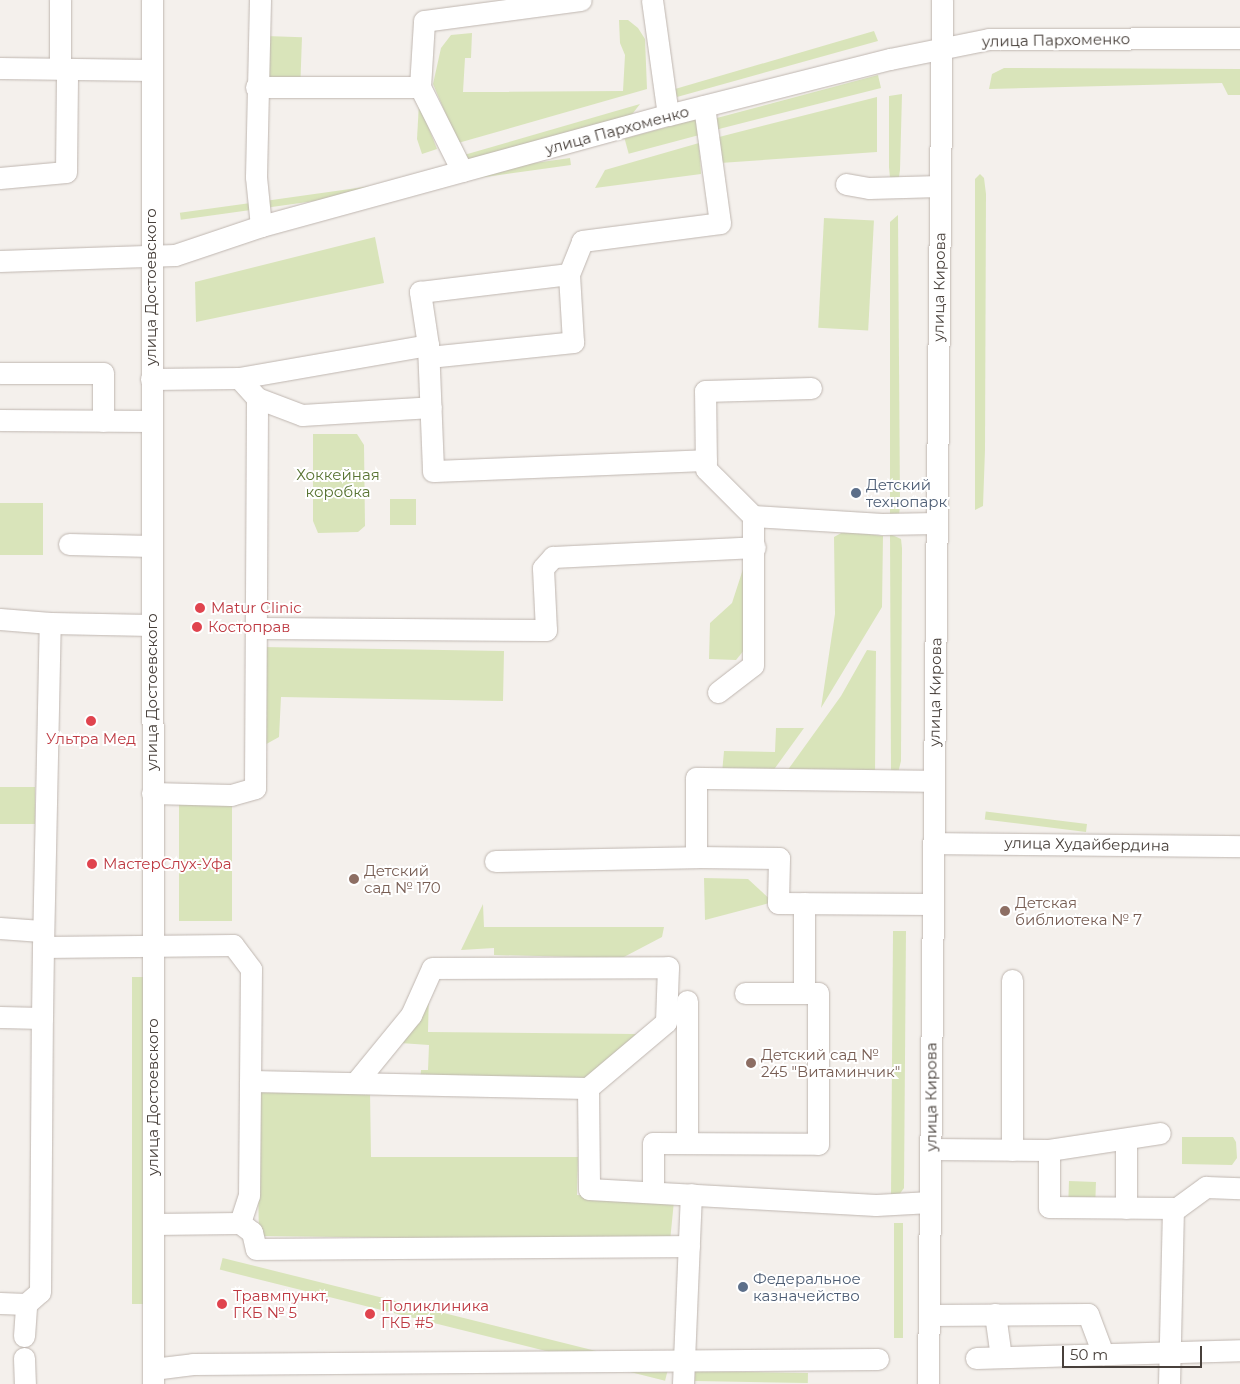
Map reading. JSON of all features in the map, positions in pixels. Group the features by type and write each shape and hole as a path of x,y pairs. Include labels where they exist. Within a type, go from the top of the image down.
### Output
{"street":[{"path":"0,178 66,172 64,69 60,0"},
{"name":"улица Достоевского","path":"152,0 150,256 153,1376"},
{"path":"260,0 256,87 256,177 261,226"},
{"path":"462,171 420,87 424,21 581,0"},
{"path":"652,0 668,115"},
{"name":"улица Кирова","path":"928,1384 942,0"},
{"name":"улица Пархоменко","path":"0,261 175,255 261,226 668,115 942,48 989,39 1240,38"},
{"path":"0,68 152,70"},
{"path":"256,87 420,87"},
{"path":"151,379 239,378 428,351 573,342 569,274 582,241 720,224 704,106"},
{"path":"846,184 869,188 940,186"},
{"path":"569,274 420,292 428,351 433,471 706,460"},
{"path":"0,373 104,373 103,421"},
{"path":"239,378 257,398 302,415 431,407"},
{"path":"718,692 754,665 755,547 753,516 706,469 706,391 811,388"},
{"path":"152,793 231,795 255,788 258,628 257,398"},
{"path":"0,420 151,421"},
{"path":"753,516 882,524 937,523"},
{"path":"69,544 152,546"},
{"path":"258,628 546,630 543,568 553,557 755,547"},
{"path":"0,619 50,623 152,626"},
{"path":"0,1303 26,1304 40,1292 42,939 50,623"},
{"path":"696,857 696,778 934,781"},
{"name":"улица Худайбердина","path":"933,843 1240,846"},
{"path":"495,861 696,857 778,858 778,903 932,904"},
{"path":"804,903 804,993"},
{"path":"0,928 42,939 152,948 233,945 251,969 249,1195 240,1223"},
{"path":"250,1081 357,1081 588,1088 666,1022 668,967 432,968 411,1015 357,1081"},
{"path":"1012,980 1012,1150"},
{"path":"653,1192 653,1143 818,1144 818,993 745,993"},
{"path":"687,1001 687,1143"},
{"path":"0,1017 42,1018"},
{"path":"588,1088 588,1189 876,1205 930,1202"},
{"path":"931,1149 1049,1150 1160,1134"},
{"path":"1126,1139 1126,1208"},
{"path":"1049,1150 1049,1206 1173,1208 1206,1187 1240,1188"},
{"path":"683,1384 691,1194"},
{"path":"1169,1384 1173,1208"},
{"path":"153,1224 240,1223 252,1232 256,1249 689,1246"},
{"path":"24,1336 26,1304"},
{"path":"995,1314 1001,1357"},
{"path":"929,1315 1088,1314 1103,1354"},
{"path":"976,1358 1170,1350 1240,1350"},
{"path":"24,1358 25,1384"},
{"path":"153,1376 193,1364 684,1358 878,1359"}],"green space":[{"path":"619,20 628,20 638,28 645,39 647,89 458,143 433,84 441,48 451,35 472,33 471,58 465,58 463,92 623,91 625,55 620,43"},
{"path":"874,31 878,41 677,97 675,89"},
{"path":"266,36 302,37 301,78 265,77"},
{"path":"1004,68 1240,69 1240,95 1228,95 1222,83 989,89 992,74"},
{"path":"878,75 881,88 715,130 713,119"},
{"path":"902,94 898,184 890,178 889,96"},
{"path":"877,97 877,152 720,163 719,137"},
{"path":"419,103 437,149 422,154 417,139"},
{"path":"640,104 630,117 464,163 457,157"},
{"path":"697,119 701,134 629,154 625,138"},
{"path":"699,143 701,174 595,188 605,170"},
{"path":"570,158 571,165 181,220 180,213"},
{"path":"980,174 984,178 986,194 985,450 983,506 975,510 975,179"},
{"path":"898,215 900,506 899,515 890,518 890,222"},
{"path":"824,218 874,221 868,330 818,328"},
{"path":"375,237 384,283 196,322 195,282"},
{"name":"Хоккейная коробка","path":"313,434 357,434 364,445 365,526 358,532 318,533 313,521"},
{"path":"390,499 416,499 416,525 390,525"},
{"path":"0,503 43,503 43,555 0,555"},
{"path":"845,531 883,536 882,607 821,708 835,614 834,537"},
{"path":"890,534 901,539 902,548 901,761 898,773 891,774"},
{"path":"744,566 745,649 736,660 709,659 710,623 732,603"},
{"path":"262,647 504,651 503,701 281,697 279,737 261,747"},
{"path":"867,650 876,651 875,774 782,778 841,696"},
{"path":"776,728 804,728 770,775 722,773 724,751 775,752"},
{"path":"0,787 35,787 35,824 0,824"},
{"path":"179,804 232,804 232,921 179,921"},
{"path":"986,812 1087,824 1086,832 985,820"},
{"path":"704,878 748,879 773,902 705,920"},
{"path":"483,904 484,927 664,927 662,937 622,958 494,955 494,948 461,950"},
{"path":"893,931 906,931 904,1188 899,1195 891,1195"},
{"path":"132,977 143,977 143,1304 132,1304"},
{"path":"429,992 428,1032 636,1034 587,1082 420,1083 421,1070 428,1070 429,1045 400,1043"},
{"path":"256,1089 370,1091 371,1157 578,1157 577,1195 674,1201 670,1241 259,1236"},
{"path":"1182,1137 1233,1137 1236,1142 1237,1158 1232,1165 1182,1164"},
{"path":"1069,1181 1096,1182 1095,1202 1068,1201"},
{"path":"894,1223 903,1223 903,1338 894,1338"},
{"path":"223,1258 668,1369 665,1381 220,1270"},
{"path":"695,1371 808,1373 808,1383 695,1381"}],"place":[{"name":"Детский технопарк","path":"856,493"},
{"name":"Matur Clinic","path":"200,608"},
{"name":"Костоправ","path":"197,627"},
{"name":"Ультра Мед","path":"91,721"},
{"name":"МастерСлух-Уфа","path":"92,864"},
{"name":"Детский сад № 170","path":"354,879"},
{"name":"Детская библиотека № 7","path":"1005,911"},
{"name":"Детский сад № 245 \"Витаминчик\"","path":"751,1063"},
{"name":"Федеральное казначейство","path":"743,1287"},
{"name":"Травмпункт, ГКБ № 5","path":"222,1304"},
{"name":"Поликлиника ГКБ #5","path":"370,1314"}]}
